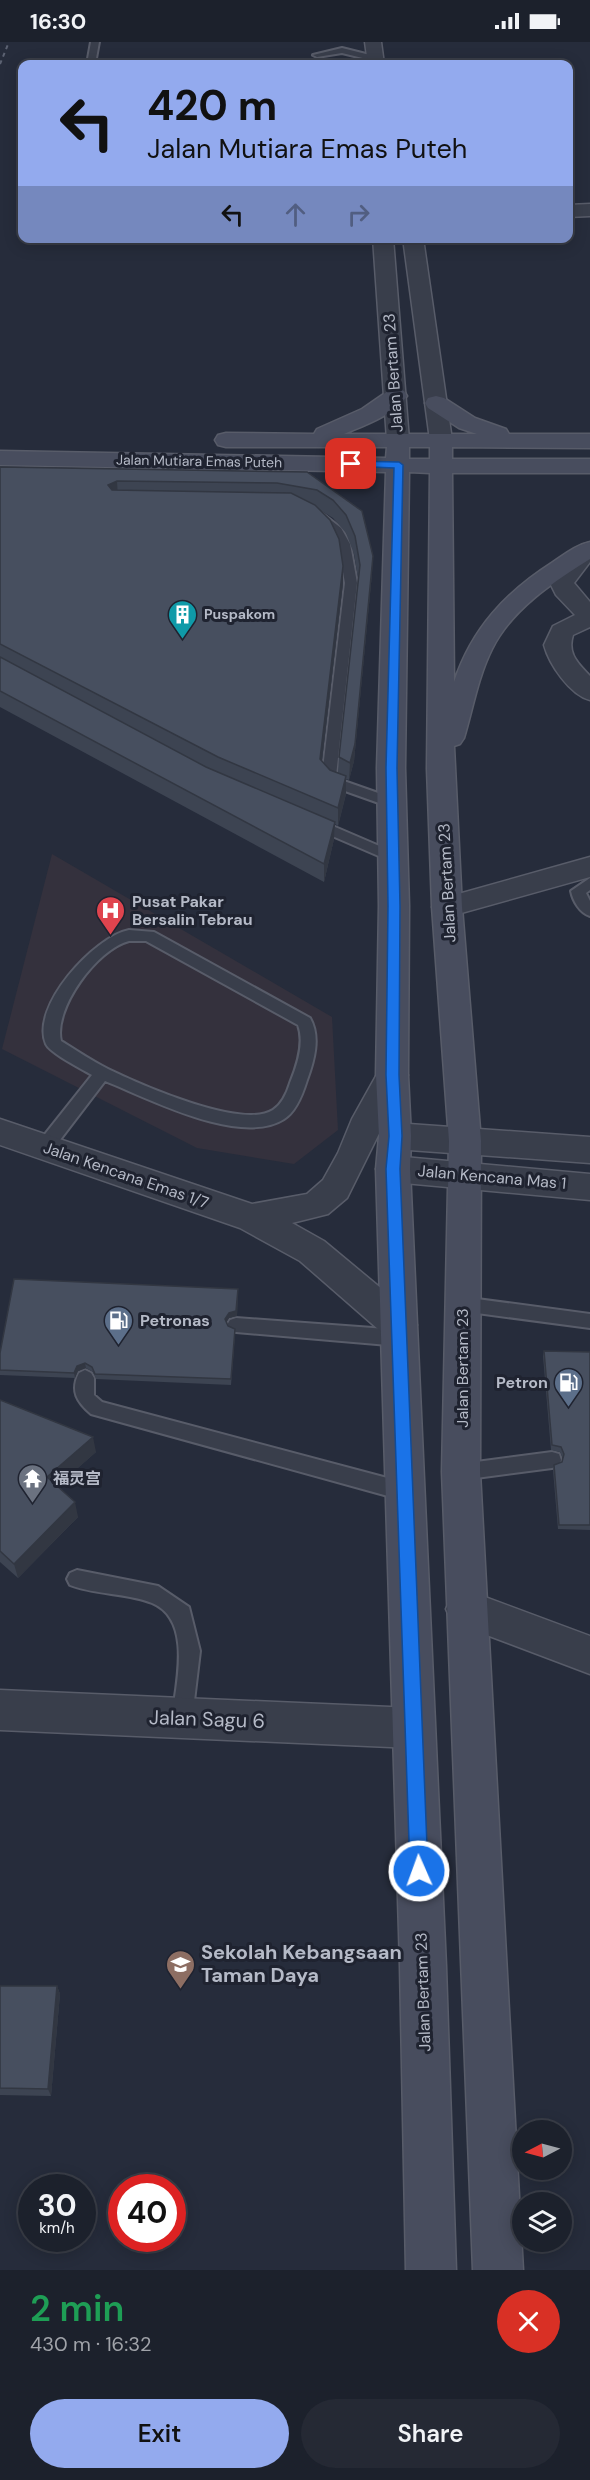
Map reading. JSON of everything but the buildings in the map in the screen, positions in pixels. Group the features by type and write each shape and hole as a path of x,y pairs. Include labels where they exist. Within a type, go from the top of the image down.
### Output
{"street":[{"path":"573,211 590,210"},
{"name":"Jalan Bertam 23","path":"383,243 396,396 399,465 391,768 393,803 392,1075 399,1331 423,1966 431,2270"},
{"name":"Jalan Bertam 23","path":"414,243 441,440 439,466 441,769 447,907 464,1158 461,1472 465,1610 498,2270"},
{"path":"315,438 370,414 396,396"},
{"path":"436,403 467,423 494,433 535,441"},
{"name":"Jalan Mutiara Emas Puteh","path":"0,441 315,438 441,440"},
{"path":"441,440 590,441"},
{"name":"Jalan Mutiara Emas Puteh","path":"0,459 439,466"},
{"path":"328,463 373,482 397,502"},
{"path":"439,466 590,466"},
{"path":"440,497 459,484 492,471 536,466"},
{"path":"441,769 479,649 500,618 540,581 589,550"},
{"path":"589,550 564,577 562,583 565,590 590,617 561,631 556,645 561,660 590,692"},
{"path":"447,907 590,867"},
{"path":"252,1218 316,1205 335,1189 392,1075"},
{"name":"Jalan Kencana Emas 1/7","path":"0,1132 252,1218 312,1251 399,1331"},
{"name":"Jalan Kencana Mas 1","path":"464,1158 590,1150"},
{"name":"Jalan Kencana Mas 1","path":"394,1152 464,1158 590,1186"},
{"path":"465,1610 590,1655"},
{"name":"Jalan Sagu 6","path":"0,1710 413,1728"}],"lane":[{"path":"92,60 95,42"},
{"path":"315,45 317,60 342,51 375,55"},
{"path":"305,508 327,521 341,537 349,560 351,583 329,777 336,783 393,803"},
{"path":"300,818 393,857"},
{"path":"590,884 578,891 580,899 590,911"},
{"path":"149,936 305,1022 309,1031 305,1062 291,1102 284,1112 265,1119 225,1119 208,1116 102,1073 54,1044 51,1029 52,1018 87,964 101,949 120,937 149,936"},
{"path":"44,1148 102,1073"},
{"path":"462,1304 590,1321"},
{"path":"236,1325 399,1331"},
{"path":"85,1378 86,1398 97,1408 406,1492"},
{"path":"461,1472 552,1460"},
{"path":"77,1579 158,1595 183,1614 190,1651 182,1718"}],"shaded area":[{"name":"Pusat Pakar Bersalin Tebrau","path":"52,854 332,1017 338,1130 294,1164 197,1148 2,1049"}],"railway":[{"path":"0,64 9,42"}],"place":[{"name":"Puspakom","path":"183,640"},
{"name":"Pusat Pakar Bersalin Tebrau","path":"111,936"},
{"name":"Petronas","path":"119,1346"},
{"name":"Petron","path":"569,1408"},
{"name":"福灵宫","path":"32,1504"},
{"name":"Sekolah Kebangsaan Taman Daya","path":"180,1990"}],"route":[{"path":"351,464 399,465 391,768 394,906 392,1075 396,1136 393,1169 404,1402 419,1871"}]}
